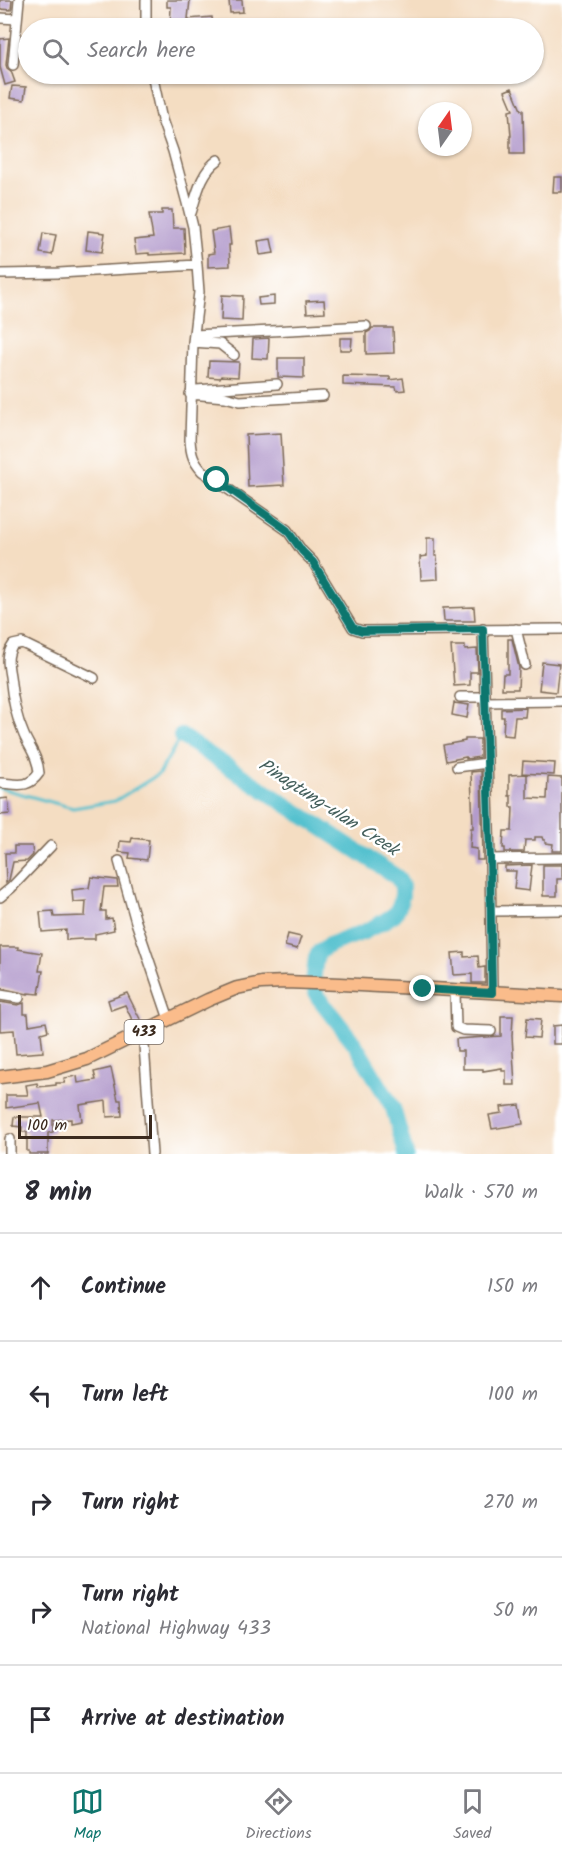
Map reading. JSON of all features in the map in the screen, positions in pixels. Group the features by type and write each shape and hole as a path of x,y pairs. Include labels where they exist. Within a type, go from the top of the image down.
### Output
{"main road":[{"name":"433","path":"0,1077 47,1071 87,1059 208,1000 237,988 261,983 342,984 455,992 562,996"}],"street":[{"path":"18,18 19,0"},
{"path":"146,0 146,18"},
{"path":"0,18 18,19 13,65"},
{"path":"154,84 162,120 190,215 197,265 199,292 190,392 191,455 195,464 287,530 313,562 353,628 362,631 562,628"},
{"path":"190,215 205,174 218,160"},
{"path":"0,274 197,265"},
{"path":"193,339 366,326"},
{"path":"193,339 220,344 234,355"},
{"path":"190,392 277,384"},
{"path":"190,392 240,401 323,396"},
{"path":"516,628 525,665"},
{"path":"483,629 492,993"},
{"path":"0,783 26,784 33,781 39,773 39,763 24,735 14,707 7,659 13,645 22,644 94,678"},
{"path":"460,696 485,700 562,701"},
{"path":"457,767 487,763"},
{"path":"0,897 51,846"},
{"path":"490,858 562,858"},
{"path":"119,861 136,922 169,1019"},
{"path":"490,911 562,910"},
{"path":"455,992 456,1027 463,1030 491,1031"},
{"path":"0,995 19,998"},
{"path":"144,1032 152,1154"},
{"path":"10,1139 10,1154"}],"building":[{"path":"0,0 12,0 11,10 0,9"},
{"path":"167,0 190,0 188,18 170,18 171,7 167,7"},
{"path":"229,0 242,0 243,12 230,13"},
{"path":"9,38 6,65 15,82 5,85 0,67 0,39"},
{"path":"12,86 26,87 24,100 10,98"},
{"path":"512,88 523,110 524,154 510,154 509,111 513,110 505,91"},
{"path":"554,177 562,177 562,192 553,192"},
{"path":"162,210 172,210 173,228 184,228 185,253 136,254 134,240 153,238 149,214 162,214"},
{"path":"229,228 230,266 208,267 208,254 214,253 211,231"},
{"path":"88,231 105,233 102,252 86,250"},
{"path":"43,233 56,235 52,255 40,253"},
{"path":"271,239 274,253 260,255 258,241"},
{"path":"222,295 243,296 242,321 221,320"},
{"path":"274,296 274,304 259,305 258,298"},
{"path":"324,300 325,312 307,313 306,301"},
{"path":"372,328 393,328 394,353 366,354 366,333"},
{"path":"269,338 268,359 252,358 253,339"},
{"path":"340,338 352,338 351,350 340,350"},
{"path":"278,358 304,358 304,378 278,377"},
{"path":"209,361 239,362 238,377 208,377"},
{"path":"343,376 390,377 390,380 403,378 405,390 397,391 396,387 343,385"},
{"path":"281,433 284,485 248,487 246,435"},
{"path":"427,538 435,538 438,579 421,580 420,557 427,556"},
{"path":"474,607 475,621 444,621 443,608"},
{"path":"508,639 512,639 519,668 518,689 502,689 503,674 508,674"},
{"path":"451,646 465,646 465,650 477,649 478,672 470,672 470,685 454,686"},
{"path":"542,662 559,664 556,692 539,690"},
{"path":"454,703 469,705 467,718 452,715"},
{"path":"526,708 525,717 515,717 513,736 503,735 504,717 501,717 501,709"},
{"path":"465,739 480,739 480,757 446,761 443,745 465,741"},
{"path":"523,761 555,763 554,775 522,773"},
{"path":"481,771 483,860 477,860 477,849 470,848 471,828 473,828 471,772"},
{"path":"527,774 527,798 547,799 548,777 562,778 562,851 552,851 553,844 545,843 542,837 525,840 524,852 505,852 503,848 504,831 512,831 513,807 511,807 511,796 509,796 509,775"},
{"path":"8,798 10,814 0,815 0,799"},
{"path":"132,838 149,840 147,860 129,858 130,853 119,852 120,841 131,842"},
{"path":"14,846 32,846 33,855 27,861 13,862 9,880 6,883 5,853 14,853"},
{"path":"532,865 529,891 514,889 516,871 505,871 505,866"},
{"path":"543,865 562,865 562,879 557,879 557,896 543,896"},
{"path":"91,877 117,880 118,887 104,887 101,911 106,911 106,919 112,918 114,930 95,934 95,939 66,940 66,930 42,932 40,912 53,911 54,917 85,916 86,901 73,902 72,890 89,888"},
{"path":"288,934 301,937 297,949 285,946"},
{"path":"0,947 18,947 18,949 42,953 39,971 43,971 39,994 0,988"},
{"path":"464,952 464,957 478,956 479,968 485,967 485,983 472,983 472,974 454,975 452,953"},
{"path":"127,993 142,1023 135,1026 125,1005 111,1010 108,1000"},
{"path":"0,1002 18,1005 24,1003 24,1014 28,1014 29,1025 46,1022 48,1031 41,1033 43,1052 16,1054 14,1030 0,1031"},
{"path":"501,1016 513,1016 515,1085 506,1085 506,1071 502,1071 502,1068 483,1071 483,1069 463,1069 463,1051 457,1051 456,1039 501,1036"},
{"path":"527,1018 541,1019 539,1038 525,1037"},
{"path":"562,1025 562,1044 553,1044 553,1026"},
{"path":"111,1068 118,1100 121,1100 122,1116 107,1117 106,1101 80,1105 82,1121 71,1123 71,1119 53,1120 53,1132 48,1133 48,1154 29,1154 27,1132 22,1132 22,1127 13,1126 14,1117 43,1117 40,1103 6,1108 6,1095 28,1095 26,1085 37,1083 38,1087 56,1085 56,1083 65,1083 64,1078 77,1076 78,1083 96,1080 94,1072"},
{"path":"520,1105 523,1124 492,1129 489,1115 502,1113 501,1107"}],"waterway":[{"name":"Pinagtung-ulan Creek","path":"0,788 73,808 115,801 159,774 181,736"},
{"name":"Pinagtung-ulan Creek","path":"181,736 397,877 402,886 400,904 395,914 364,932 329,945 320,951 316,957 313,983 317,996 355,1044 393,1108 406,1154"}],"route":[{"path":"217,480 287,530 313,562 353,628 362,631 483,629 492,993 423,989"}]}
